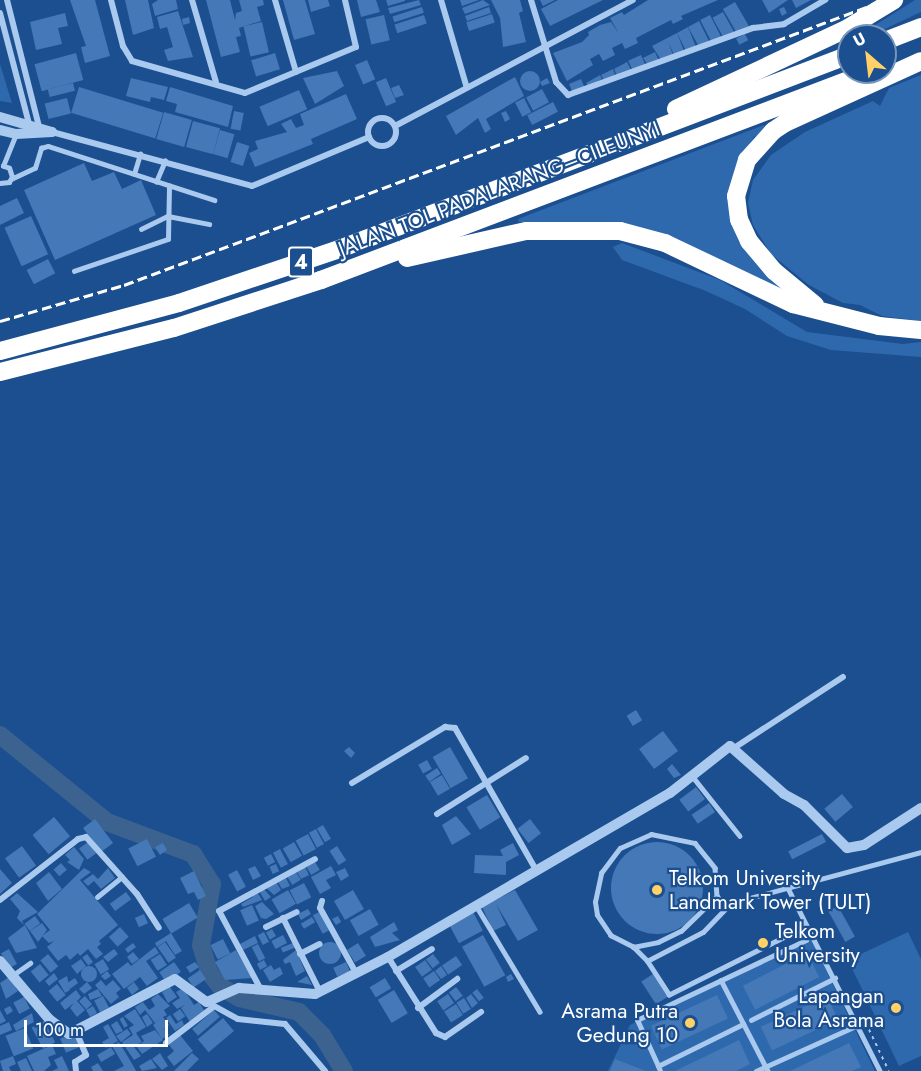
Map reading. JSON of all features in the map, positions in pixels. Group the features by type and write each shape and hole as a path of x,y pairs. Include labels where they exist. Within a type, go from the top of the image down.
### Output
{"highway":[{"path":"594,151 626,131 848,28 894,0"},
{"path":"897,36 921,27"},
{"path":"897,62 921,53"},
{"name":"JALAN TOL PADALARANG–CILEUNYI","path":"0,351 179,303 270,273 837,60"},
{"path":"821,310 774,271 749,241 740,220 736,196 747,160 773,131 784,123 921,61"},
{"name":"JALAN TOL PADALARANG–CILEUNYI","path":"0,372 174,328 321,280 838,84"},
{"path":"321,280 526,231 588,229 621,231 665,243 793,304 879,326 921,330"}],"street":[{"path":"7,0 33,128"},
{"path":"111,0 123,46 132,61 216,82 245,93 356,47 345,0"},
{"path":"192,0 216,82"},
{"path":"274,0 296,72"},
{"path":"441,0 466,86"},
{"path":"531,0 556,82 568,95 753,28 784,24 825,0"},
{"path":"395,126 466,86 633,0"},
{"path":"0,13 33,128"},
{"path":"0,117 33,128 140,154 252,186 369,137"},
{"path":"376,119 389,119 395,126 395,138 388,144 380,146 369,137 368,129 376,119"},
{"path":"0,130 16,134 33,128"},
{"path":"166,1043 211,1003 239,988 260,988 307,995 320,992 388,957 535,868 693,777 724,749 734,748 843,677"},
{"path":"352,783 395,755 451,726 488,782 508,826 535,868"},
{"path":"734,748 784,794 804,805 847,848 864,845 921,808"},
{"path":"437,814 526,758"},
{"path":"0,900 83,837 122,877 159,928"},
{"path":"260,988 219,911 315,859"},
{"path":"322,900 320,908 356,973"},
{"path":"266,927 297,912"},
{"path":"283,918 320,992"},
{"path":"300,954 320,944"},
{"path":"396,971 432,949"},
{"path":"388,957 435,1033 445,1037 481,1012"},
{"path":"0,961 64,1033 76,1032 172,980 179,981 196,998 211,1003 238,1019 285,1024 325,1071"},
{"path":"418,1008 457,979"},
{"path":"76,1032 86,1055 75,1062 76,1071"}],"lane":[{"path":"11,179 11,170 1,167 3,154 16,134"},
{"path":"0,183 35,168 40,148 48,146 214,200"},
{"path":"134,174 140,154"},
{"path":"156,182 165,161"},
{"path":"74,270 168,239 168,186"},
{"path":"141,229 168,216 209,224"},
{"path":"693,777 740,836"},
{"path":"727,907 717,896 715,868 694,843 651,834 620,848 601,873 595,902 602,925 611,936 633,947 647,961 669,995 807,926"},
{"path":"647,961 703,932 727,907 921,852"},
{"path":"97,897 122,877"},
{"path":"788,888 879,1069 872,1071"},
{"path":"633,947 658,942 681,931 717,896"},
{"path":"476,904 540,1012"},
{"path":"743,1024 659,1069 635,1024 637,1020 806,940"},
{"path":"13,975 30,963"},
{"path":"751,1020 835,978"},
{"path":"721,980 767,1069"},
{"path":"756,1071 767,1069 858,1025"}],"path":[{"path":"866,1023 889,1071"}],"shaded area":[{"path":"915,0 921,0 921,12 896,24 877,24"},
{"path":"0,64 12,103 0,101"},
{"path":"921,75 921,321 882,316 860,305 843,303 809,285 771,254 753,225 748,203 753,180 771,155 805,132 873,101 880,106 889,88"},
{"path":"764,125 766,131 754,137 742,157 732,203 803,302 609,224 519,222 518,219"},
{"path":"622,243 720,280 807,332 903,344 921,342 921,357 831,350 787,336 745,309 706,291 622,260 613,247"},
{"name":"Lapangan Bola Asrama","path":"908,932 921,959 921,1056 899,1066 848,960"},
{"path":"811,939 875,1071 608,1071 630,1025"}],"building":[{"path":"70,0 95,0 110,56 85,63 81,47 86,46"},
{"path":"125,0 148,0 154,28 133,35"},
{"path":"158,0 176,0 178,9 155,16 152,4"},
{"path":"206,0 230,0 235,20 236,13 242,11 239,0 263,0 264,5 257,7 261,21 239,28 241,36 236,37 240,52 221,57"},
{"path":"283,0 305,0 315,34 294,40"},
{"path":"308,0 328,0 330,6 311,12"},
{"path":"357,0 376,0 380,12 361,17"},
{"path":"386,0 405,0 405,1 388,6"},
{"path":"419,0 421,5 390,14 388,8"},
{"path":"460,0 479,0 462,6"},
{"path":"483,0 490,5 465,14 462,8"},
{"path":"491,0 520,0 523,11 519,13 526,42 503,47 500,18"},
{"path":"540,0 555,0 543,6"},
{"path":"558,0 603,0 550,26 541,9"},
{"path":"648,0 718,0 681,16 683,19 673,24 671,20 636,38 638,43 625,49 622,43 612,48 615,55 603,61 599,54 590,59 593,65 567,81 553,53 582,42 589,35 588,32 600,25 611,22 619,34 610,18 622,12 624,15"},
{"path":"762,0 788,0 769,13"},
{"path":"792,0 811,0 796,8"},
{"path":"735,2 749,26 737,33 723,9"},
{"path":"422,7 424,13 394,22 393,17"},
{"path":"489,7 491,13 467,21 465,16"},
{"path":"784,7 787,13 782,16 779,9"},
{"path":"178,11 193,57 168,61 164,50 173,47 167,27 160,29 157,17"},
{"path":"723,12 734,32 724,38 713,18"},
{"path":"65,13 68,26 58,28 62,44 36,50 30,22"},
{"path":"492,14 495,23 469,31 466,22"},
{"path":"384,15 390,40 371,45 365,19"},
{"path":"424,15 427,24 397,33 395,25"},
{"path":"710,15 721,37 712,42 700,20"},
{"path":"189,17 190,23 183,25 182,19"},
{"path":"699,21 709,41 698,45 688,27"},
{"path":"262,22 269,52 250,56 243,26"},
{"path":"688,27 696,47 686,51 677,33"},
{"path":"677,33 684,51 674,55 668,41 673,55 661,60 652,46"},
{"path":"745,34 748,40 739,45 736,39"},
{"path":"655,52 659,61 648,65 643,58"},
{"path":"76,53 83,80 42,91 34,64"},
{"path":"275,53 280,69 256,77 251,60"},
{"path":"641,55 645,64 632,70 628,61"},
{"path":"367,60 375,79 363,84 355,65"},
{"path":"627,62 631,70 617,76 614,69"},
{"path":"613,69 615,75 604,80 601,75"},
{"path":"337,71 344,86 315,104 303,78"},
{"path":"530,71 537,74 540,81 537,88 530,91 523,88 520,81 523,74"},
{"path":"600,75 602,79 588,86 586,83"},
{"path":"515,77 524,96 486,119 491,129 485,133 478,118 456,135 446,116"},
{"path":"131,78 168,87 164,100 151,97 150,102 126,96"},
{"path":"386,78 396,102 386,106 376,82"},
{"path":"547,78 550,83 542,86 540,82"},
{"path":"581,79 584,86 572,91 569,84"},
{"path":"73,83 75,91 50,97 48,89"},
{"path":"399,85 404,95 395,98 391,88"},
{"path":"79,87 163,113 155,139 71,113"},
{"path":"170,87 233,106 228,127 175,112 177,104 166,101"},
{"path":"542,89 549,102 533,111 526,97"},
{"path":"299,90 307,109 268,126 259,107"},
{"path":"346,94 357,119 311,139 313,144 255,167 249,153 258,149 255,141 287,132 281,124 291,119 296,128 304,125 300,114"},
{"path":"67,98 71,114 49,119 45,104"},
{"path":"524,98 531,112 522,117 515,103"},
{"path":"553,102 558,112 532,125 527,115"},
{"path":"234,111 244,113 240,131 231,129"},
{"path":"506,111 510,119 505,122 501,113"},
{"path":"164,112 192,120 184,147 156,139"},
{"path":"193,121 220,128 213,154 186,147"},
{"path":"220,130 234,134 228,158 213,154"},
{"path":"237,142 249,146 243,166 231,162"},
{"path":"84,163 92,181 114,172 122,189 141,180 156,215 55,260 24,190"},
{"path":"17,198 24,213 0,225 0,206"},
{"path":"31,216 48,254 22,266 5,228"},
{"path":"48,259 55,273 34,284 27,270"},
{"path":"636,710 642,720 633,726 627,716"},
{"path":"663,731 678,751 654,769 639,749"},
{"path":"349,747 355,753 351,758 344,751"},
{"path":"450,747 468,778 451,788 433,757"},
{"path":"427,760 432,769 423,774 418,765"},
{"path":"672,764 681,775 674,778 667,769"},
{"path":"437,768 441,774 429,782 425,776"},
{"path":"442,775 450,789 438,796 430,782"},
{"path":"696,787 705,799 688,812 679,800"},
{"path":"842,794 853,807 835,822 824,809"},
{"path":"487,795 500,817 480,830 466,807"},
{"path":"709,803 715,812 698,824 692,815"},
{"path":"456,816 471,834 452,845 442,825"},
{"path":"54,817 70,836 49,854 33,835"},
{"path":"95,819 113,843 101,852 83,828"},
{"path":"530,819 541,833 528,843 517,829"},
{"path":"323,825 331,839 325,842 317,829"},
{"path":"316,829 324,844 317,848 309,833"},
{"path":"308,834 316,849 304,856 296,841"},
{"path":"822,834 826,842 792,859 788,851"},
{"path":"147,839 156,857 137,866 128,849"},
{"path":"88,842 96,853 87,860 79,848"},
{"path":"294,842 302,856 291,862 283,848"},
{"name":"Telkom University Landmark Tower (TULT)","path":"657,842 675,845 690,855 700,870 703,888 700,906 690,921 675,931 657,934 639,931 624,921 614,906 611,888 614,870 624,855 639,845"},
{"path":"163,843 167,850 160,855 155,847"},
{"path":"513,843 519,855 506,862 506,875 474,873 475,855 503,856 500,850"},
{"path":"22,846 36,865 19,878 5,858"},
{"path":"337,846 346,860 339,865 329,851"},
{"path":"74,847 84,859 79,870 67,862 70,860 65,855"},
{"path":"280,849 288,864 281,868 273,853"},
{"path":"271,854 275,862 268,866 264,858"},
{"path":"315,862 320,870 311,875 307,867"},
{"path":"61,863 67,870 59,876 53,870"},
{"path":"276,864 279,871 273,874 270,867"},
{"path":"255,866 261,876 253,880 248,869"},
{"path":"331,866 336,875 326,880 331,888 320,894 311,877"},
{"path":"305,867 309,875 301,879 297,872"},
{"path":"84,868 91,872 80,880 118,925 99,941 101,944 97,947 103,954 96,959 88,949 80,956 78,953 70,960 66,955 58,961 47,947 54,941 49,943 42,936 50,930 37,914"},
{"path":"108,868 115,878 101,889 94,881 88,886 83,881 93,874 98,879"},
{"path":"345,868 349,876 341,881 336,872"},
{"path":"0,869 12,883 0,894"},
{"path":"237,870 246,887 237,891 228,875"},
{"path":"194,871 206,896 198,900 194,892 188,894 180,878"},
{"path":"49,872 62,889 48,901 36,883"},
{"path":"296,872 301,880 292,885 288,877"},
{"path":"286,878 290,886 282,889 278,882"},
{"path":"275,880 281,890 274,895 264,886"},
{"path":"304,883 311,897 297,905 290,890"},
{"path":"262,887 271,897 265,901 258,889"},
{"path":"256,890 262,900 243,907 241,904 253,897 251,893"},
{"path":"288,890 296,904 280,913 272,900"},
{"path":"353,890 364,909 345,920 334,901"},
{"path":"515,890 538,930 518,941 496,904 506,925 493,931 482,907"},
{"path":"126,892 131,899 115,911 110,904"},
{"path":"17,893 38,912 22,921 24,925 17,918 20,911 10,899"},
{"path":"262,902 274,914 266,919 261,918 255,906"},
{"path":"189,903 198,918 171,934 162,919"},
{"path":"252,905 259,921 247,926 240,910"},
{"path":"838,906 855,937 845,942 828,911"},
{"path":"308,909 311,914 301,920 298,914"},
{"path":"370,909 379,925 359,936 350,920"},
{"path":"319,912 329,931 323,934 313,915"},
{"path":"473,912 483,931 459,943 449,925"},
{"path":"144,914 148,923 139,927 135,918"},
{"path":"35,916 40,923 30,931 24,924"},
{"path":"338,916 341,922 336,925 332,919"},
{"path":"312,917 315,922 304,929 301,924"},
{"path":"394,922 398,930 392,933 400,940 375,947 370,937"},
{"path":"42,923 47,930 38,942 30,931"},
{"path":"25,925 37,948 16,953 8,938"},
{"path":"120,927 129,937 118,947 109,937"},
{"path":"272,929 276,936 270,939 266,932"},
{"path":"264,932 269,942 263,945 258,935"},
{"path":"171,933 182,951 175,955 166,941 157,947 155,943"},
{"path":"283,935 287,943 276,949 271,941"},
{"path":"483,935 505,975 484,987 462,947"},
{"path":"255,936 258,943 243,950 240,944"},
{"path":"223,939 230,953 218,960 211,945"},
{"path":"165,942 176,958 169,963 158,947"},
{"path":"330,942 338,945 341,953 338,961 330,964 322,961 319,953 322,945"},
{"path":"133,943 136,947 128,953 125,949"},
{"path":"293,943 295,948 283,953 281,948"},
{"path":"358,943 366,956 355,963 347,950"},
{"path":"258,944 265,958 259,961 252,947"},
{"path":"155,947 159,953 146,961 158,978 147,986 140,977 124,989 112,974 128,962 131,966"},
{"path":"9,949 17,964 9,968 1,953"},
{"path":"114,949 118,954 108,962 103,957"},
{"path":"236,950 252,978 225,980 215,962"},
{"path":"296,950 305,971 296,976 290,962 285,964 283,960"},
{"path":"133,952 139,959 132,964 127,957"},
{"path":"807,953 819,977 755,1010 743,986"},
{"path":"48,954 58,966 51,973 40,960"},
{"path":"87,954 93,962 88,966 82,958"},
{"path":"160,954 167,965 158,971 151,960"},
{"path":"433,954 440,963 433,968 426,960"},
{"path":"456,956 462,965 448,975 442,966"},
{"path":"81,959 86,966 77,974 71,966"},
{"path":"103,959 109,969 101,974 94,964"},
{"path":"264,960 267,966 260,970 257,964"},
{"path":"425,960 432,970 422,977 415,967"},
{"path":"174,962 181,972 166,982 159,972"},
{"path":"195,962 199,967 190,973 186,967"},
{"path":"346,962 350,971 337,977 333,968"},
{"path":"40,964 49,975 39,982 31,972"},
{"path":"271,965 274,970 280,967 283,974 270,982 263,970"},
{"path":"86,966 92,966 97,974 95,980 86,982 81,977 81,971"},
{"path":"441,966 447,975 441,979 435,971"},
{"path":"200,970 206,979 194,988 188,978"},
{"path":"107,971 111,976 105,980 101,976"},
{"path":"434,971 440,980 429,987 423,978"},
{"path":"54,973 58,979 49,986 45,981"},
{"path":"511,974 514,979 508,982 506,977"},
{"path":"653,974 668,997 656,1004 641,982"},
{"path":"67,976 70,990 65,993 58,981"},
{"path":"307,976 312,985 297,982"},
{"path":"9,977 18,991 6,999 0,983"},
{"path":"75,978 78,983 70,989 67,983"},
{"path":"385,978 391,988 376,998 370,987"},
{"path":"101,980 106,986 113,980 121,989 116,993 119,997 111,1004 95,985"},
{"path":"87,982 92,988 84,994 79,989"},
{"path":"134,982 139,989 132,995 127,988"},
{"path":"57,984 66,995 57,1002 48,991"},
{"path":"170,987 177,997 168,1003 162,992"},
{"path":"456,987 463,996 456,1001 449,993"},
{"path":"183,988 194,1005 199,1002 205,1012 190,1022 181,1008 185,1005 177,1009 172,1003 180,998 176,992"},
{"path":"98,989 102,996 90,1000 88,994"},
{"path":"477,989 484,998 479,1001 472,993"},
{"path":"76,990 81,997 77,1001 85,1010 77,1017 70,1008 74,1003 65,1010 60,1003"},
{"path":"394,990 408,1013 392,1023 378,1000"},
{"path":"158,994 170,1006 164,1010 167,1015 163,1017 169,1025 164,1029 169,1035 162,1039 153,1025 160,1019 155,1023 145,1010 140,1015 135,1007 143,1002 149,1010 155,1006 151,999"},
{"path":"448,994 454,1003 443,1010 437,1001"},
{"path":"471,994 478,1003 472,1008 466,998"},
{"name":"Asrama Putra Gedung 10","path":"717,995 728,1019 662,1049 651,1026"},
{"path":"85,996 92,1004 86,1010 79,1001"},
{"path":"103,996 109,1008 100,1012 94,1001"},
{"path":"827,996 838,1020 772,1050 761,1027"},
{"path":"24,997 30,1009 19,1014 13,1002"},
{"path":"464,998 471,1009 463,1014 456,1003"},
{"path":"456,1004 463,1015 451,1022 444,1011"},
{"path":"10,1006 13,1011 7,1015 4,1009"},
{"path":"93,1006 97,1013 90,1017 86,1010"},
{"path":"135,1009 146,1027 136,1033 142,1042 134,1047 141,1056 134,1060 122,1042 133,1035 129,1028 134,1025 124,1016"},
{"path":"180,1009 185,1016 178,1022 173,1014"},
{"path":"0,1010 6,1021 0,1024"},
{"path":"214,1010 220,1017 198,1036 192,1029"},
{"path":"32,1013 34,1022 16,1031 13,1025"},
{"path":"147,1014 153,1023 147,1027 142,1017"},
{"path":"170,1015 176,1024 182,1020 184,1025 175,1031 166,1018"},
{"path":"123,1017 128,1026 124,1028 120,1019"},
{"path":"223,1018 234,1031 209,1052 198,1039"},
{"path":"44,1021 55,1042 43,1049 32,1028"},
{"path":"117,1021 123,1031 116,1034 111,1025"},
{"path":"9,1022 12,1030 0,1035 0,1026"},
{"path":"108,1024 118,1041 106,1048 102,1042 109,1038 103,1027"},
{"path":"25,1028 33,1048 14,1056 6,1036"},
{"path":"127,1029 131,1034 121,1042 116,1036"},
{"path":"155,1030 163,1040 142,1054 137,1047 144,1041 141,1036"},
{"path":"74,1033 80,1047 66,1053 60,1039"},
{"path":"180,1035 193,1051 174,1066 167,1057 174,1051 169,1045"},
{"path":"739,1040 750,1064 736,1071 675,1071"},
{"path":"119,1042 136,1071 114,1071 124,1066 112,1046"},
{"path":"849,1043 861,1067 852,1071 790,1071"},
{"path":"52,1045 56,1054 48,1057 51,1065 44,1071 34,1071 27,1056"},
{"path":"111,1047 115,1054 101,1062 97,1055"},
{"path":"160,1053 168,1066 162,1070 152,1059"},
{"path":"192,1053 199,1059 187,1071 174,1071"},
{"path":"13,1056 16,1064 9,1067 11,1071 3,1071 0,1061"},
{"path":"62,1056 69,1071 52,1071 58,1068 54,1060"},
{"path":"26,1058 32,1071 21,1071 17,1062"},
{"path":"151,1059 157,1068 142,1071 139,1066"},
{"path":"615,1059 646,1071 610,1071"},
{"path":"98,1063 103,1071 93,1071 91,1067"}],"waterway":[{"path":"0,735 107,822 193,854 212,884 201,945 209,972 220,986 239,998 299,1012 322,1035 344,1071"}],"railway":[{"path":"0,321 124,285 885,0"}],"place":[{"name":"Telkom University Landmark Tower (TULT)","path":"657,890"},
{"name":"Telkom University","path":"763,943"},
{"name":"Lapangan Bola Asrama","path":"896,1008"},
{"name":"Asrama Putra Gedung 10","path":"690,1023"}]}
